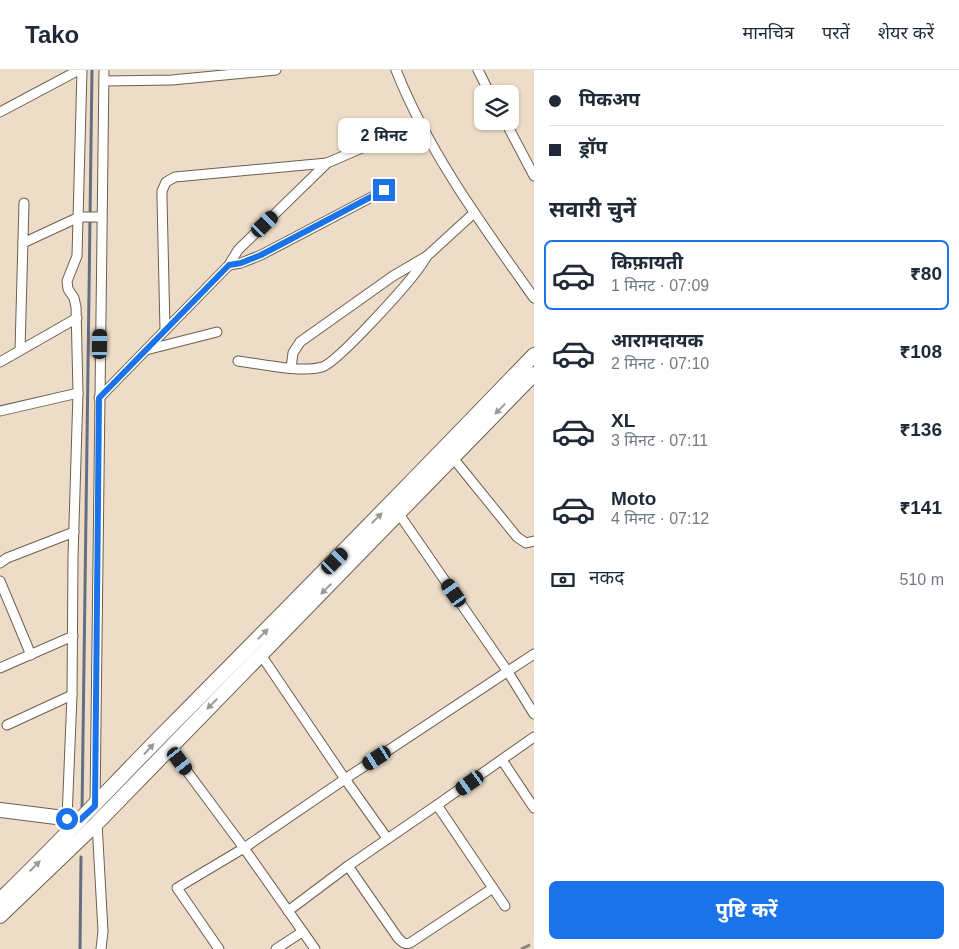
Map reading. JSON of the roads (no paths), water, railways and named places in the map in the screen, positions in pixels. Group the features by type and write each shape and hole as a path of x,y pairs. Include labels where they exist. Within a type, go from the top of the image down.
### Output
{"main road":[{"path":"0,916 95,806 534,355"},
{"path":"0,900 84,821 169,747 534,374"},
{"path":"0,810 84,821"}],"street":[{"path":"0,112 80,70 99,398 95,806"},
{"path":"102,949 103,931 84,821 72,696 78,392 77,318 74,298 68,288 67,281 77,260 90,217 104,70"},
{"path":"104,81 172,80 225,73 276,70"},
{"path":"396,70 420,123 474,213 534,298"},
{"path":"478,70 486,85"},
{"path":"165,330 162,191 166,182 175,177 327,163 420,123"},
{"path":"510,130 534,176"},
{"path":"99,398 229,265 238,250 327,163"},
{"path":"229,265 241,263 268,251 384,190"},
{"path":"20,350 24,203"},
{"path":"291,368 293,353 300,342 393,276 427,256 474,213"},
{"path":"23,243 90,217"},
{"path":"238,361 291,368 318,368 329,364 416,273 427,256"},
{"path":"0,362 77,318"},
{"path":"145,350 217,332"},
{"path":"0,411 78,392"},
{"path":"453,458 517,537 526,543 534,540"},
{"path":"399,514 508,672 534,714"},
{"path":"0,563 7,558 74,532"},
{"path":"0,581 31,655"},
{"path":"1,665 31,655 73,636"},
{"path":"218,949 177,888 244,848 534,654"},
{"path":"261,655 387,838"},
{"path":"7,725 72,696"},
{"path":"288,911 387,838 437,806 534,736"},
{"path":"169,747 244,848 315,949"},
{"path":"502,760 534,808"},
{"path":"437,806 505,906"},
{"path":"348,866 398,938 406,944 410,944 493,888"},
{"path":"276,949 302,932"}],"waterway":[{"path":"82,812 92,70"},
{"path":"80,949 81,857"}],"railway":[{"path":"521,949 534,943"}]}
